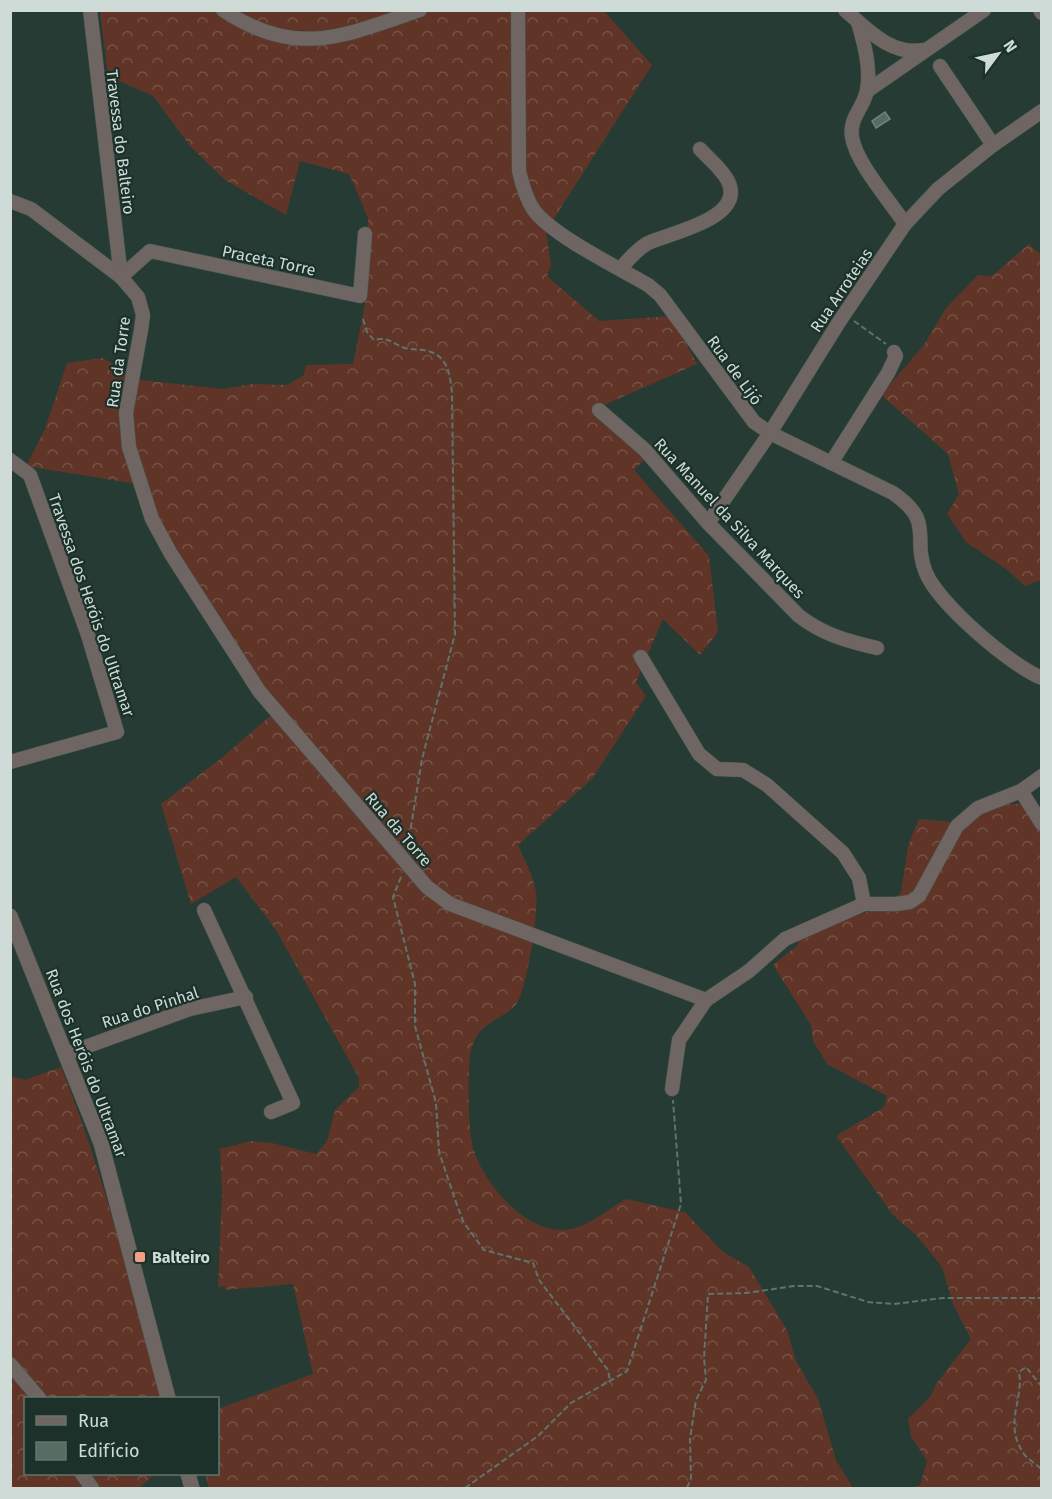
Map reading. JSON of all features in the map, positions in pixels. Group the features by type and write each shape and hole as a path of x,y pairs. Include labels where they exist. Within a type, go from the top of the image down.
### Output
{"street":[{"name":"Travessa do Balteiro","path":"90,10 121,277"},
{"path":"223,10 264,34 289,39 339,36 420,10"},
{"name":"Rua de Lijó","path":"518,10 519,171 524,192 534,210 545,221 621,268 660,296 750,417 770,433 893,493 906,502 915,512 921,525 923,561 935,588 985,640 1031,674 1041,678"},
{"path":"845,10 882,41 909,53 928,49"},
{"path":"905,224 858,154 852,140 851,127 855,114 867,91 984,10"},
{"path":"858,22 866,54 867,91"},
{"path":"940,66 993,145"},
{"name":"Rua Arroteias","path":"708,523 770,433 845,313 905,224 938,189 993,145 1041,111"},
{"path":"621,268 646,244 695,228 717,214 726,203 730,193 728,182 700,149"},
{"name":"Rua da Torre","path":"10,201 31,209 121,277 138,297 142,315 126,413 129,447 152,519 171,554 259,691 405,862 427,886 450,904 706,1000"},
{"name":"Praceta Torre","path":"121,277 150,251 360,296 364,234"},
{"path":"831,463 888,373 896,356 894,352"},
{"name":"Rua Manuel da Silva Marques","path":"600,410 645,450 708,523 799,616 816,629 837,639 877,648"},
{"name":"Travessa dos Heróis do Ultramar","path":"10,460 30,475 88,636 117,732 10,762"},
{"path":"641,657 703,758 717,769 743,770 767,785 843,853 859,878 864,904"},
{"path":"672,1089 679,1040 706,1000 748,970 785,939 864,904 910,902 920,896 957,826 978,808 1021,791 1041,776"},
{"path":"1021,791 1041,824"},
{"path":"204,909 293,1103 271,1112"},
{"name":"Rua dos Heróis do Ultramar","path":"10,916 101,1143 168,1397"},
{"name":"Rua do Pinhal","path":"66,1054 190,1009 246,997"},
{"path":"10,1364 38,1397"},
{"path":"83,1475 92,1488"}],"path":[{"path":"845,313 894,352"},
{"path":"363,319 374,340 390,340 403,347 428,351 440,356 449,370 452,393 455,634 422,759 405,862 393,897 415,984 415,1026 436,1103 439,1152 464,1222 484,1250 533,1263 539,1280 608,1370 610,1381"},
{"path":"465,1488 538,1436 571,1403 627,1371 681,1204 672,1089"},
{"path":"687,1488 691,1478 690,1439 696,1400 706,1380 704,1358 708,1294 747,1293 794,1286 817,1286 868,1302 894,1304 943,1298 1041,1298"},
{"path":"1041,1387 1026,1367 1019,1372 1022,1385 1013,1412 1014,1428 1024,1455 1041,1470"}],"green space":[{"path":"100,11 604,11 652,65 546,231 551,265 547,276 599,321 671,316 697,364 595,409 647,457 634,470 709,556 718,632 700,655 663,619 636,682 646,696 592,779 518,845 536,892 536,915 531,949 525,983 517,1003 485,1027 474,1041 469,1072 470,1131 474,1151 480,1165 500,1195 527,1219 543,1227 559,1230 581,1226 626,1199 685,1212 723,1252 749,1267 787,1330 796,1361 818,1399 836,1460 853,1488 209,1488 205,1475 219,1475 219,1409 313,1374 293,1284 225,1290 225,1286 218,1287 222,1194 220,1149 251,1141 272,1143 316,1154 327,1141 335,1110 359,1087 359,1078 276,930 236,877 191,904 161,804 219,760 276,711 156,524 143,485 26,466 45,429 67,363 103,358 140,380 223,389 252,384 287,385 304,375 306,365 353,364 365,304 368,218 349,174 300,161 286,215 225,180 190,146 153,96 108,76"},
{"path":"1029,244 1041,255 1041,580 1025,586 1006,569 966,542 947,514 959,494 948,454 881,395 924,345 946,308 978,275 992,276"},
{"path":"1004,803 1032,805 1041,809 1041,1488 910,1488 920,1485 927,1461 911,1436 908,1419 931,1396 936,1384 971,1339 953,1304 942,1267 917,1236 893,1215 836,1136 884,1107 887,1096 827,1064 813,1041 811,1025 773,965 799,944 796,940 838,920 875,910 901,893 908,846 919,819 951,822"},
{"path":"61,1067 91,1149 166,1397 24,1397 24,1475 154,1475 139,1488 11,1488 11,1076 25,1080"}],"building":[{"path":"885,112 890,119 876,128 872,121"}],"place":[{"name":"Balteiro","path":"140,1257"}]}
